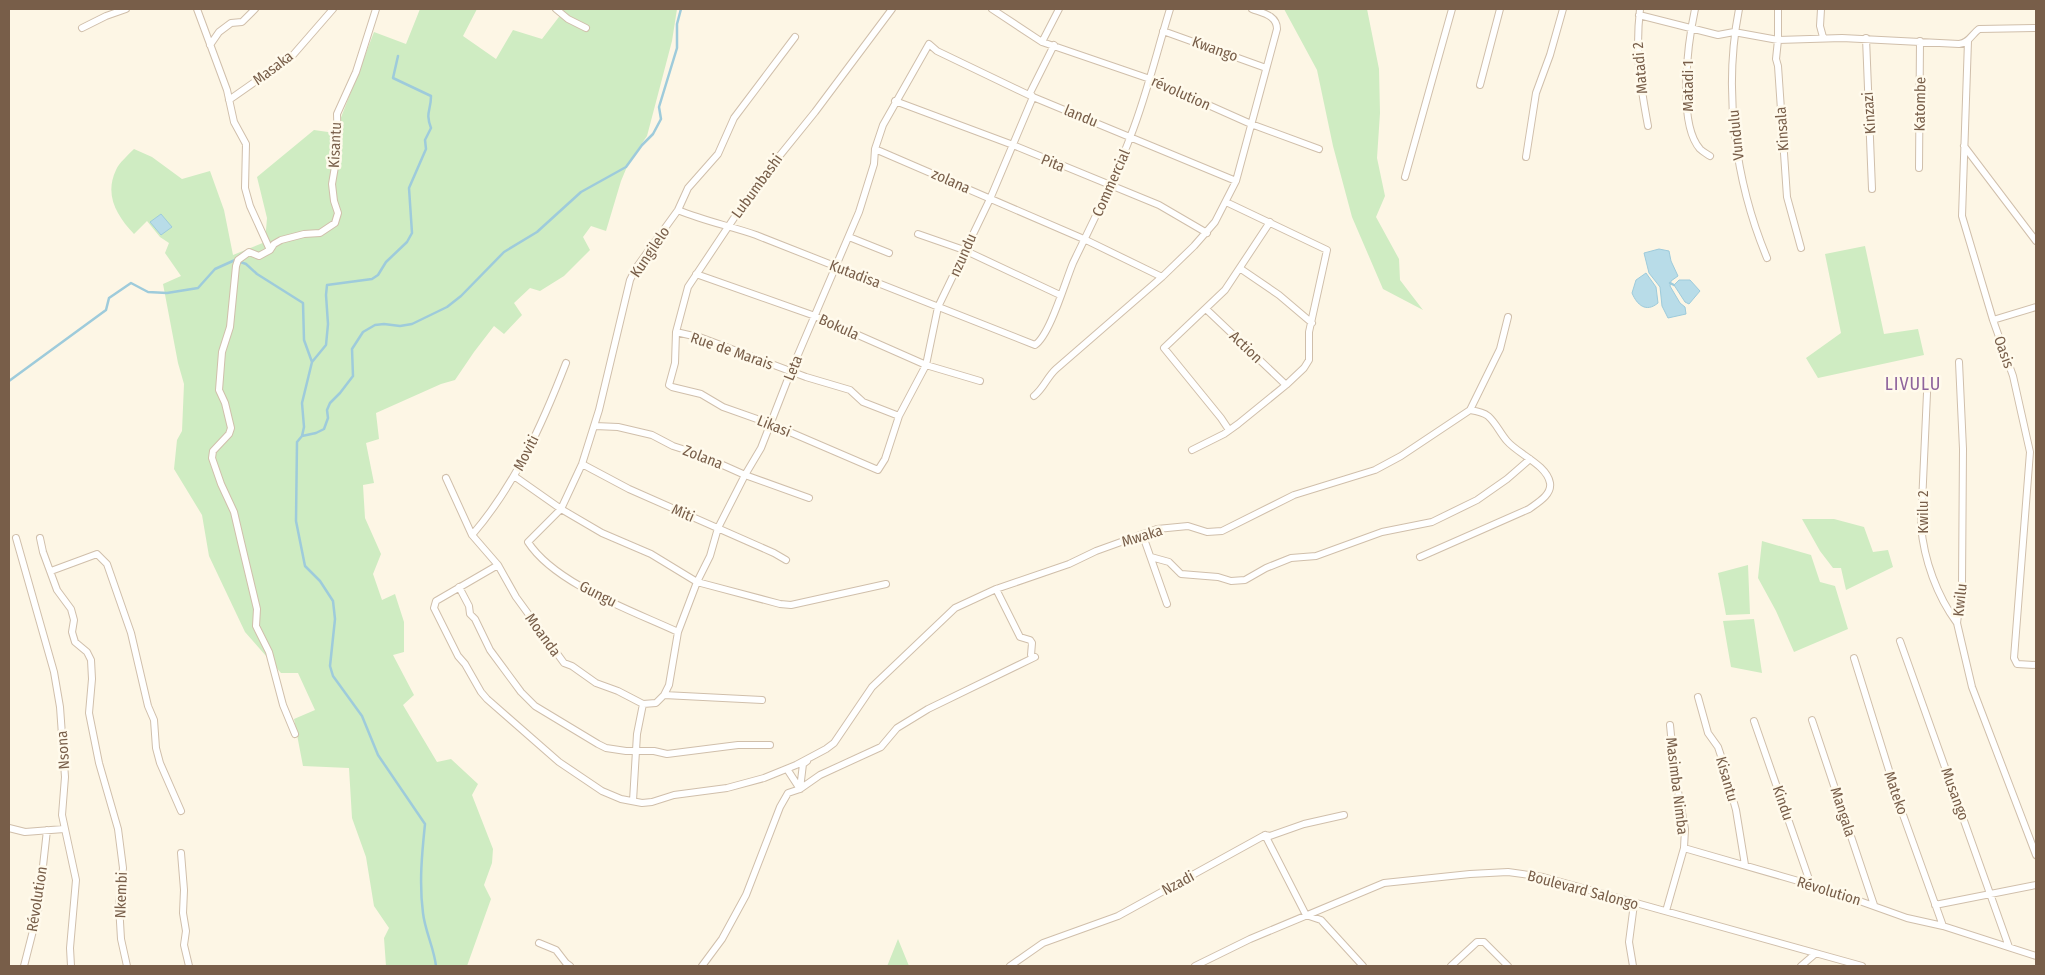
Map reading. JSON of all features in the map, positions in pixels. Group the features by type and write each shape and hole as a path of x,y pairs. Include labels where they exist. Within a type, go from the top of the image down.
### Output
{"street":[{"path":"82,28 106,16 126,9"},
{"path":"197,9 227,90 234,122 246,144 245,188 250,206 270,250 258,256 249,252 238,260 236,266 230,327 222,348 219,390 225,403 231,428 229,434 212,455 221,484 234,512 257,609 256,626 269,652 283,705 295,734"},
{"path":"210,45 219,32 231,23 242,22 255,9"},
{"name":"Masaka","path":"229,100 293,55 333,9"},
{"name":"Kisantu","path":"270,250 274,244 281,240 304,234 320,234 335,223 338,213 334,202 332,184 338,149 337,114 356,72 376,9"},
{"path":"556,9 568,19 586,28"},
{"name":"Lubumbashi","path":"670,385 676,332 688,287 756,185 815,112 892,9"},
{"path":"992,9 1042,42 1059,9"},
{"name":"Commercial","path":"1031,344 1035,345 1038,343 1045,331 1131,136 1170,9"},
{"path":"1034,396 1042,389 1050,374 1162,277 1207,233 1215,222 1236,181 1277,29 1276,22 1272,17 1252,9"},
{"path":"1405,177 1452,9"},
{"path":"1480,85 1500,9"},
{"path":"1526,157 1536,93 1550,55 1563,9"},
{"name":"Matadi 1","path":"1695,9 1691,29 1686,83 1688,123 1700,149 1710,156"},
{"name":"Vundulu","path":"1739,9 1734,32 1732,79 1736,151 1757,234 1767,258"},
{"name":"Kinsala","path":"1778,9 1776,58 1786,197 1801,248"},
{"path":"1821,9 1820,26 1823,37"},
{"path":"1639,12 1691,29 1718,35 1734,32 1778,40 1823,37 1959,44 1968,41 1973,33 1979,29 2036,28"},
{"name":"Matadi 2","path":"1639,12 1637,35 1638,75 1648,126"},
{"name":"Kwango","path":"1163,31 1266,68"},
{"name":"Kungilelo","path":"528,542 561,509 582,464 595,426 630,280 636,268 678,210 688,188 718,154 734,118 795,37"},
{"name":"Kinzazi","path":"1866,38 1872,189"},
{"name":"Katombe","path":"1918,168 1920,41"},
{"name":"Oasis","path":"1968,41 1962,216 1993,320 2013,376 2030,452 2014,658 2017,664 2036,665"},
{"name":"révolution","path":"1042,42 1054,44 1150,79 1251,124 1319,149"},
{"name":"landu","path":"929,44 937,51 1033,97 1236,181"},
{"name":"Leta","path":"664,695 669,684 678,632 697,582 710,556 718,528 761,448 791,371 849,237 869,183 874,164 875,149 883,125 895,100 929,44"},
{"name":"nzundu","path":"878,470 885,460 899,416 926,365 938,307 990,199 1033,97 1030,93 1054,44"},
{"name":"Pita","path":"895,100 1013,145 1110,185 1173,212 1207,233"},
{"path":"1964,146 2036,241"},
{"name":"zolana","path":"875,149 1086,240 1162,277"},
{"path":"1192,450 1229,430 1286,385 1304,368 1309,360 1309,332 1327,250 1226,202"},
{"name":"Kutadisa","path":"678,210 715,224 729,225 1031,344"},
{"path":"1229,430 1164,348 1226,290 1270,222"},
{"path":"918,234 964,250 1060,295"},
{"path":"849,237 889,253"},
{"path":"1241,268 1279,295 1312,323"},
{"name":"Bokula","path":"696,274 815,316 926,365 980,381"},
{"path":"1993,320 2036,307"},
{"name":"Action","path":"1206,310 1286,385"},
{"path":"1420,557 1529,509 1548,493 1550,484 1546,473 1508,442 1489,417 1479,411 1470,410 1500,349 1508,317"},
{"name":"Rue de Marais","path":"676,332 702,338 791,371 850,390 863,402 899,416"},
{"name":"Kwilu","path":"1959,362 1963,449 1962,584 1957,623 1972,687 2036,855"},
{"name":"Moviti","path":"472,535 486,518 514,476 548,409 566,363"},
{"name":"Likasi","path":"670,385 700,394 723,407 771,424 878,470"},
{"name":"Kwilu 2","path":"1927,393 1922,539 1943,602 1957,623"},
{"name":"Mwaka","path":"818,752 826,750 834,743 872,688 955,608 996,589 1157,530 1188,526 1207,532 1222,532 1294,495 1375,470 1401,456 1470,410"},
{"name":"Zolana","path":"595,426 618,427 652,435 673,446 698,454 745,475 809,498"},
{"path":"1151,557 1169,562 1181,574 1218,577 1230,581 1245,580 1266,568 1291,558 1316,556 1401,526 1432,522 1477,500 1507,479 1530,459"},
{"name":"Miti","path":"582,464 629,489 786,560"},
{"path":"514,476 561,509 602,532 651,554 697,582 780,604 791,605 886,584"},
{"name":"Moanda","path":"446,478 472,535 498,565 516,597 564,663 572,666 596,682 643,704"},
{"path":"1142,536 1167,604"},
{"name":"Nsona","path":"16,538 54,672 61,716 65,777 62,806 64,829 76,880 70,948 71,966"},
{"name":"Nkembi","path":"40,538 43,552 58,590 71,609 74,620 72,632 75,642 87,652 91,660 92,679 89,713 99,763 117,824 123,868 119,905 120,939 126,966"},
{"name":"Gungu","path":"528,542 567,578 612,602 678,632"},
{"path":"51,571 98,554 107,564 132,632 148,706 154,720 156,748 160,763 181,811"},
{"path":"498,565 436,601 434,608 458,656 465,664 481,692 559,762 602,791 611,796 633,801 652,802 674,795 727,788 764,778 787,769 818,752"},
{"path":"459,587 469,606 470,614 475,619 498,663 521,692 535,706 606,748 667,754 738,746 770,745"},
{"path":"702,966 722,939 746,895 780,807 788,793 800,789 820,775 880,747 897,728 928,709 1035,657 1031,655 1030,651 1032,643 1030,640 1020,637 996,589"},
{"name":"Musango","path":"1900,641 2009,947"},
{"name":"Mateko","path":"1854,658 1890,774 1944,926"},
{"path":"633,801 638,729 643,704 656,703 664,695 762,700"},
{"name":"Kisantu","path":"1698,697 1708,733 1718,747 1721,756 1736,810 1745,865"},
{"name":"Mangala","path":"1812,720 1874,905"},
{"name":"Kindu","path":"1754,721 1811,885"},
{"name":"Masimba Nimba","path":"1670,725 1675,775 1685,828 1684,848"},
{"path":"800,789 803,764 818,752"},
{"path":"787,769 800,789"},
{"name":"Nzadi","path":"1010,966 1043,943 1112,919 1265,835 1270,836 1304,824 1344,815"},
{"path":"9,828 24,832 64,829"},
{"name":"Révolution","path":"24,966 38,911 46,830"},
{"path":"1265,835 1306,915 1321,920 1363,966"},
{"path":"1666,910 1684,848"},
{"name":"Révolution","path":"1684,848 1811,885 1874,905 1907,918 1944,926 2036,956"},
{"path":"181,854 184,890 183,913 186,931 184,945 189,966"},
{"name":"Boulevard Salongo","path":"1195,966 1250,939 1384,883 1508,872 1543,877 1634,904 1666,910 1862,966"},
{"path":"1935,905 2036,885"},
{"path":"1633,966 1629,942 1634,904"},
{"path":"1451,966 1477,942 1481,941 1508,966"},
{"path":"540,943 556,950 570,966"},
{"path":"1801,966 1815,954"}],"green space":[{"path":"420,9 477,9 463,36 496,59 513,30 542,39 565,9 677,9 672,41 647,136 629,162 621,181 606,231 591,226 583,237 590,250 564,276 540,291 530,288 514,303 522,315 504,334 494,326 455,380 441,384 376,413 379,439 366,443 374,483 363,485 365,518 381,554 373,574 382,600 395,594 404,622 404,652 393,655 414,695 403,705 437,762 451,759 478,784 472,795 493,849 492,863 484,885 491,899 467,966 386,966 384,938 389,928 374,906 366,857 352,818 349,768 303,766 294,719 315,710 298,673 281,673 245,632 209,556 202,515 174,469 177,440 182,431 184,384 178,363 163,284 181,276 165,253 169,243 160,237 147,221 134,234 122,220 114,205 111,188 117,167 134,149 152,157 182,179 210,171 224,210 233,255 265,242 267,218 257,177 314,130 335,133 374,32 406,44"},
{"path":"1284,9 1367,9 1379,69 1380,113 1377,158 1385,196 1376,217 1399,259 1400,280 1423,310 1383,289 1352,217 1333,146 1317,70"},
{"path":"1865,246 1884,334 1918,329 1924,355 1818,378 1806,358 1841,333 1825,254"},
{"path":"1802,519 1834,519 1864,527 1873,552 1888,550 1893,567 1846,590 1841,568 1833,568 1820,551"},
{"path":"1762,541 1811,555 1820,582 1835,586 1848,629 1794,652 1776,611 1758,578"},
{"path":"1748,565 1750,614 1726,615 1718,573"},
{"path":"1754,619 1762,673 1731,667 1723,621"},
{"path":"898,939 909,966 887,966"}],"water":[{"path":"161,214 172,227 161,235 150,222"},
{"path":"1659,249 1669,251 1671,261 1678,276 1671,281 1670,286 1680,303 1685,307 1686,314 1668,318 1662,306 1660,287 1649,273 1644,253"},
{"path":"1646,273 1656,287 1658,303 1650,307 1639,304 1632,293 1636,280"},
{"path":"1679,280 1690,280 1700,291 1689,304 1685,302 1674,285"}],"waterway":[{"path":"436,966 424,920 421,891 425,824 378,755 362,716 333,676 330,666 335,619 333,601 320,581 305,566 296,521 297,442 302,436 324,429 330,403 353,376 352,349 363,332 375,325 400,326 412,324 447,307 461,296 504,252 537,232 581,192 626,167 642,145 653,134 661,119 659,107 677,48 677,24 681,9"},
{"path":"302,436 304,427 302,403 312,362 326,345 328,324 327,285 372,279 378,275 386,262 407,242 412,233 409,188 426,149 425,140 431,128 428,115 431,96 393,78 398,56"},
{"path":"9,381 106,310 109,298 131,283 148,292 167,293 198,288 215,269 235,260 246,264 257,274 303,303 304,340 312,362"},
{"path":"1670,283 1674,285"}],"district":[{"name":"LIVULU","path":"1913,384"}]}
